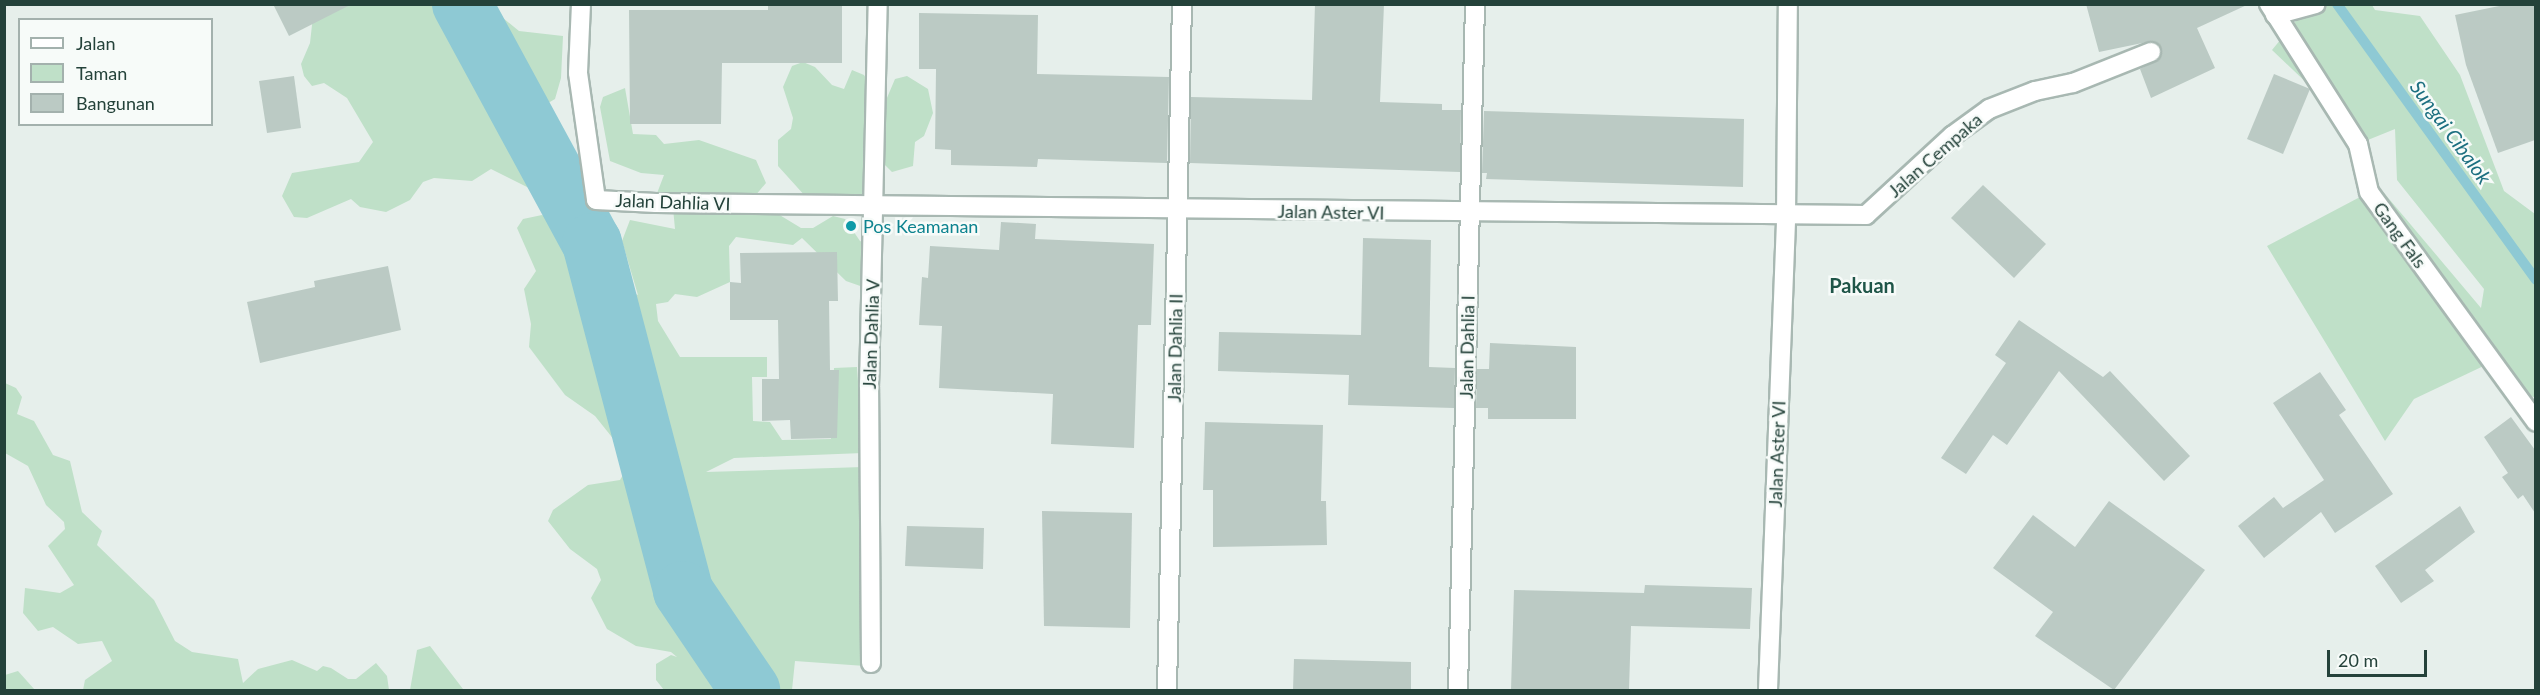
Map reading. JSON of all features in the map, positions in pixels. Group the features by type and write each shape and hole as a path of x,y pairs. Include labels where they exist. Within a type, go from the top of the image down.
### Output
{"street":[{"name":"Jalan Dahlia VI","path":"581,4 578,73 596,200 876,206"},
{"name":"Jalan Dahlia V","path":"872,663 869,387 876,206 878,4"},
{"name":"Jalan Dahlia II","path":"1167,690 1182,4"},
{"name":"Jalan Dahlia I","path":"1458,690 1475,4"},
{"name":"Jalan Aster VI","path":"1768,690 1786,217 1788,4"},
{"path":"2272,10 2295,10 2316,4"},
{"name":"Gang Fals","path":"2272,10 2358,144 2369,192 2535,422"},
{"name":"Jalan Cempaka","path":"1786,217 1866,215 1952,136 1989,109 2035,91 2073,83 2151,52"},
{"name":"Jalan Aster VI","path":"876,206 1786,217"}],"green space":[{"path":"318,4 487,5 519,31 563,36 561,78 555,99 531,113 533,123 573,160 565,169 547,170 549,191 537,192 491,169 472,181 434,178 423,182 410,200 386,212 360,207 351,199 307,218 294,217 282,196 292,173 359,162 373,142 347,98 324,83 312,86 304,76 301,64 310,43 314,7"},
{"path":"2309,5 2372,5 2375,10 2420,16 2460,75 2504,191 2535,214 2535,397 2512,395 2492,362 2414,399 2385,441 2267,246 2379,187 2481,308 2484,289 2397,180 2395,129 2358,144 2314,90 2272,50"},
{"path":"803,62 815,67 832,85 844,89 852,70 864,75 871,86 878,119 895,79 907,76 928,89 933,113 924,136 915,142 913,166 892,172 878,158 869,193 848,200 806,197 778,166 778,140 791,129 793,118 783,87 792,66"},
{"path":"625,88 633,134 656,135 664,144 699,140 756,160 766,183 744,209 754,215 778,214 801,228 813,228 833,216 845,219 860,241 872,246 866,288 846,281 802,238 793,245 736,237 729,246 730,282 697,297 675,294 668,302 656,304 658,321 680,357 767,357 767,377 752,377 753,421 770,422 782,440 831,439 834,368 857,367 863,453 734,458 706,472 863,467 865,666 795,661 792,690 664,690 656,680 656,664 671,655 677,657 671,652 636,646 607,629 591,598 601,580 597,569 570,549 548,521 553,510 588,485 620,480 631,461 595,416 565,395 529,347 531,324 524,289 536,271 517,228 523,219 542,215 578,229 599,228 622,262 629,291 638,295 622,241 630,220 675,229 673,208 656,196 664,175 641,173 610,161 600,107 603,97"},
{"path":"5,383 16,388 22,397 17,414 34,421 53,455 70,461 82,512 102,531 97,545 154,600 175,641 192,652 238,659 243,683 258,669 292,660 317,671 323,666 331,668 348,679 356,679 376,663 387,676 389,690 83,690 85,680 112,661 102,641 78,644 53,627 38,631 23,613 25,588 60,593 74,585 48,546 65,529 64,522 46,505 28,466 5,453"},
{"path":"430,646 463,689 494,690 410,690 417,650"},
{"path":"18,671 35,690 5,690 5,675"}],"building":[{"path":"273,4 352,4 289,36"},
{"path":"768,4 842,4 842,63 722,63 721,124 630,124 629,10 768,10"},
{"path":"1315,4 1384,4 1380,102 1442,104 1442,110 1461,110 1460,172 1190,163 1191,97 1312,100"},
{"path":"2086,4 2249,4 2197,28 2215,68 2151,98 2140,69 2159,59 2161,47 2152,41 2099,52"},
{"path":"2509,4 2535,4 2535,140 2498,153 2466,65 2455,15"},
{"path":"919,13 1038,15 1037,74 1169,77 1167,163 1038,159 1037,167 951,165 951,150 935,149 936,69 919,69"},
{"path":"2274,74 2310,89 2283,154 2247,139"},
{"path":"294,76 301,128 267,133 259,81"},
{"path":"1484,111 1744,119 1743,187 1486,179 1487,173 1482,173"},
{"path":"1983,185 2046,244 2014,278 1951,218"},
{"path":"1001,222 1036,224 1035,239 1154,244 1151,325 1138,325 1134,448 1051,444 1053,394 939,388 942,326 919,325 922,277 928,278 930,246 999,250"},
{"path":"1363,238 1431,240 1429,367 1455,368 1454,408 1348,405 1349,375 1218,371 1219,332 1361,335"},
{"path":"837,252 838,301 829,301 830,370 839,370 837,438 791,439 790,420 762,421 762,379 779,379 778,320 730,320 730,282 741,283 740,253"},
{"path":"388,266 401,330 260,363 247,302 315,287 314,281"},
{"path":"2019,320 2103,377 2110,371 2190,456 2164,481 2059,371 2007,445 1993,435 1966,474 1941,458 2006,363 1995,355"},
{"path":"1490,343 1576,347 1576,419 1488,419 1488,408 1476,408 1477,369 1489,369"},
{"path":"2320,372 2346,410 2339,415 2393,494 2335,533 2321,512 2264,558 2238,526 2274,497 2283,508 2324,480 2273,403"},
{"path":"2511,417 2535,450 2535,513 2523,495 2518,499 2502,477 2508,473 2484,437"},
{"path":"1205,422 1323,425 1321,501 1326,501 1327,545 1213,547 1213,490 1203,490"},
{"path":"2109,501 2205,570 2114,690 2035,636 2053,612 1993,568 2033,515 2075,547"},
{"path":"2460,506 2475,532 2425,570 2434,581 2401,603 2375,566"},
{"path":"1042,511 1132,513 1130,628 1044,626"},
{"path":"907,526 984,528 983,569 905,566"},
{"path":"1645,585 1752,588 1750,629 1631,626 1629,690 1511,690 1514,590 1644,593"},
{"path":"1294,659 1411,662 1411,690 1293,690"}],"waterway":[{"path":"462,4 592,243 683,591 750,690"},
{"name":"Sungai Cibalok","path":"2337,4 2536,280"}],"place":[{"name":"Pos Keamanan","path":"851,226"}],"district":[{"name":"Pakuan","path":"1862,285"}]}
